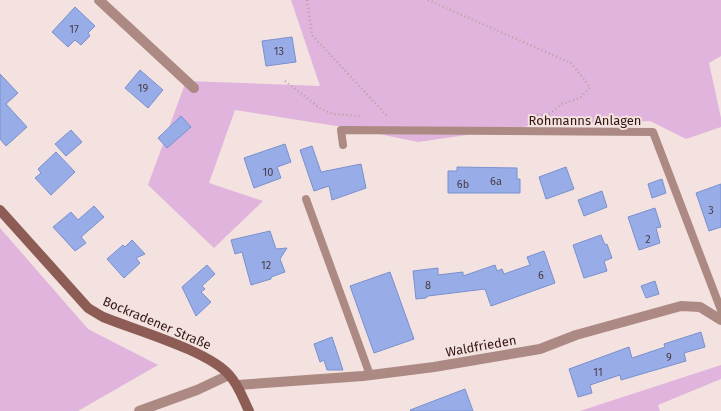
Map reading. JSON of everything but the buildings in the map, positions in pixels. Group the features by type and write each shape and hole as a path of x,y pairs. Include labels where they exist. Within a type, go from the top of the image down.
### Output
{"street":[{"path":"99,0 194,88"},
{"name":"Bockradener Straße","path":"0,210 88,308 103,317 206,357 229,375 237,385 249,411"},
{"name":"Waldfrieden","path":"237,385 370,375 434,367 540,349 576,335 681,306 700,307 721,320"},
{"path":"139,411 197,390 229,375"}],"lane":[{"name":"Rohmanns Anlagen","path":"343,145 341,130 403,132 653,132 721,310"},
{"path":"306,199 370,375"}],"path":[{"path":"307,0 312,35 403,132"},
{"path":"428,0 571,63 590,87 580,98 562,104 549,114 533,115 510,132"},
{"path":"285,81 321,109 333,114 363,117"}],"shaded area":[{"path":"291,0 721,0 721,56 709,63 721,118 721,127 686,139 650,121 529,126 418,142 355,129 235,110 209,183 263,201 214,248 148,185 186,81 320,86"},
{"path":"0,228 88,329 158,365 78,411 0,411"},
{"path":"721,365 721,379 658,405 660,411 580,411"}]}
